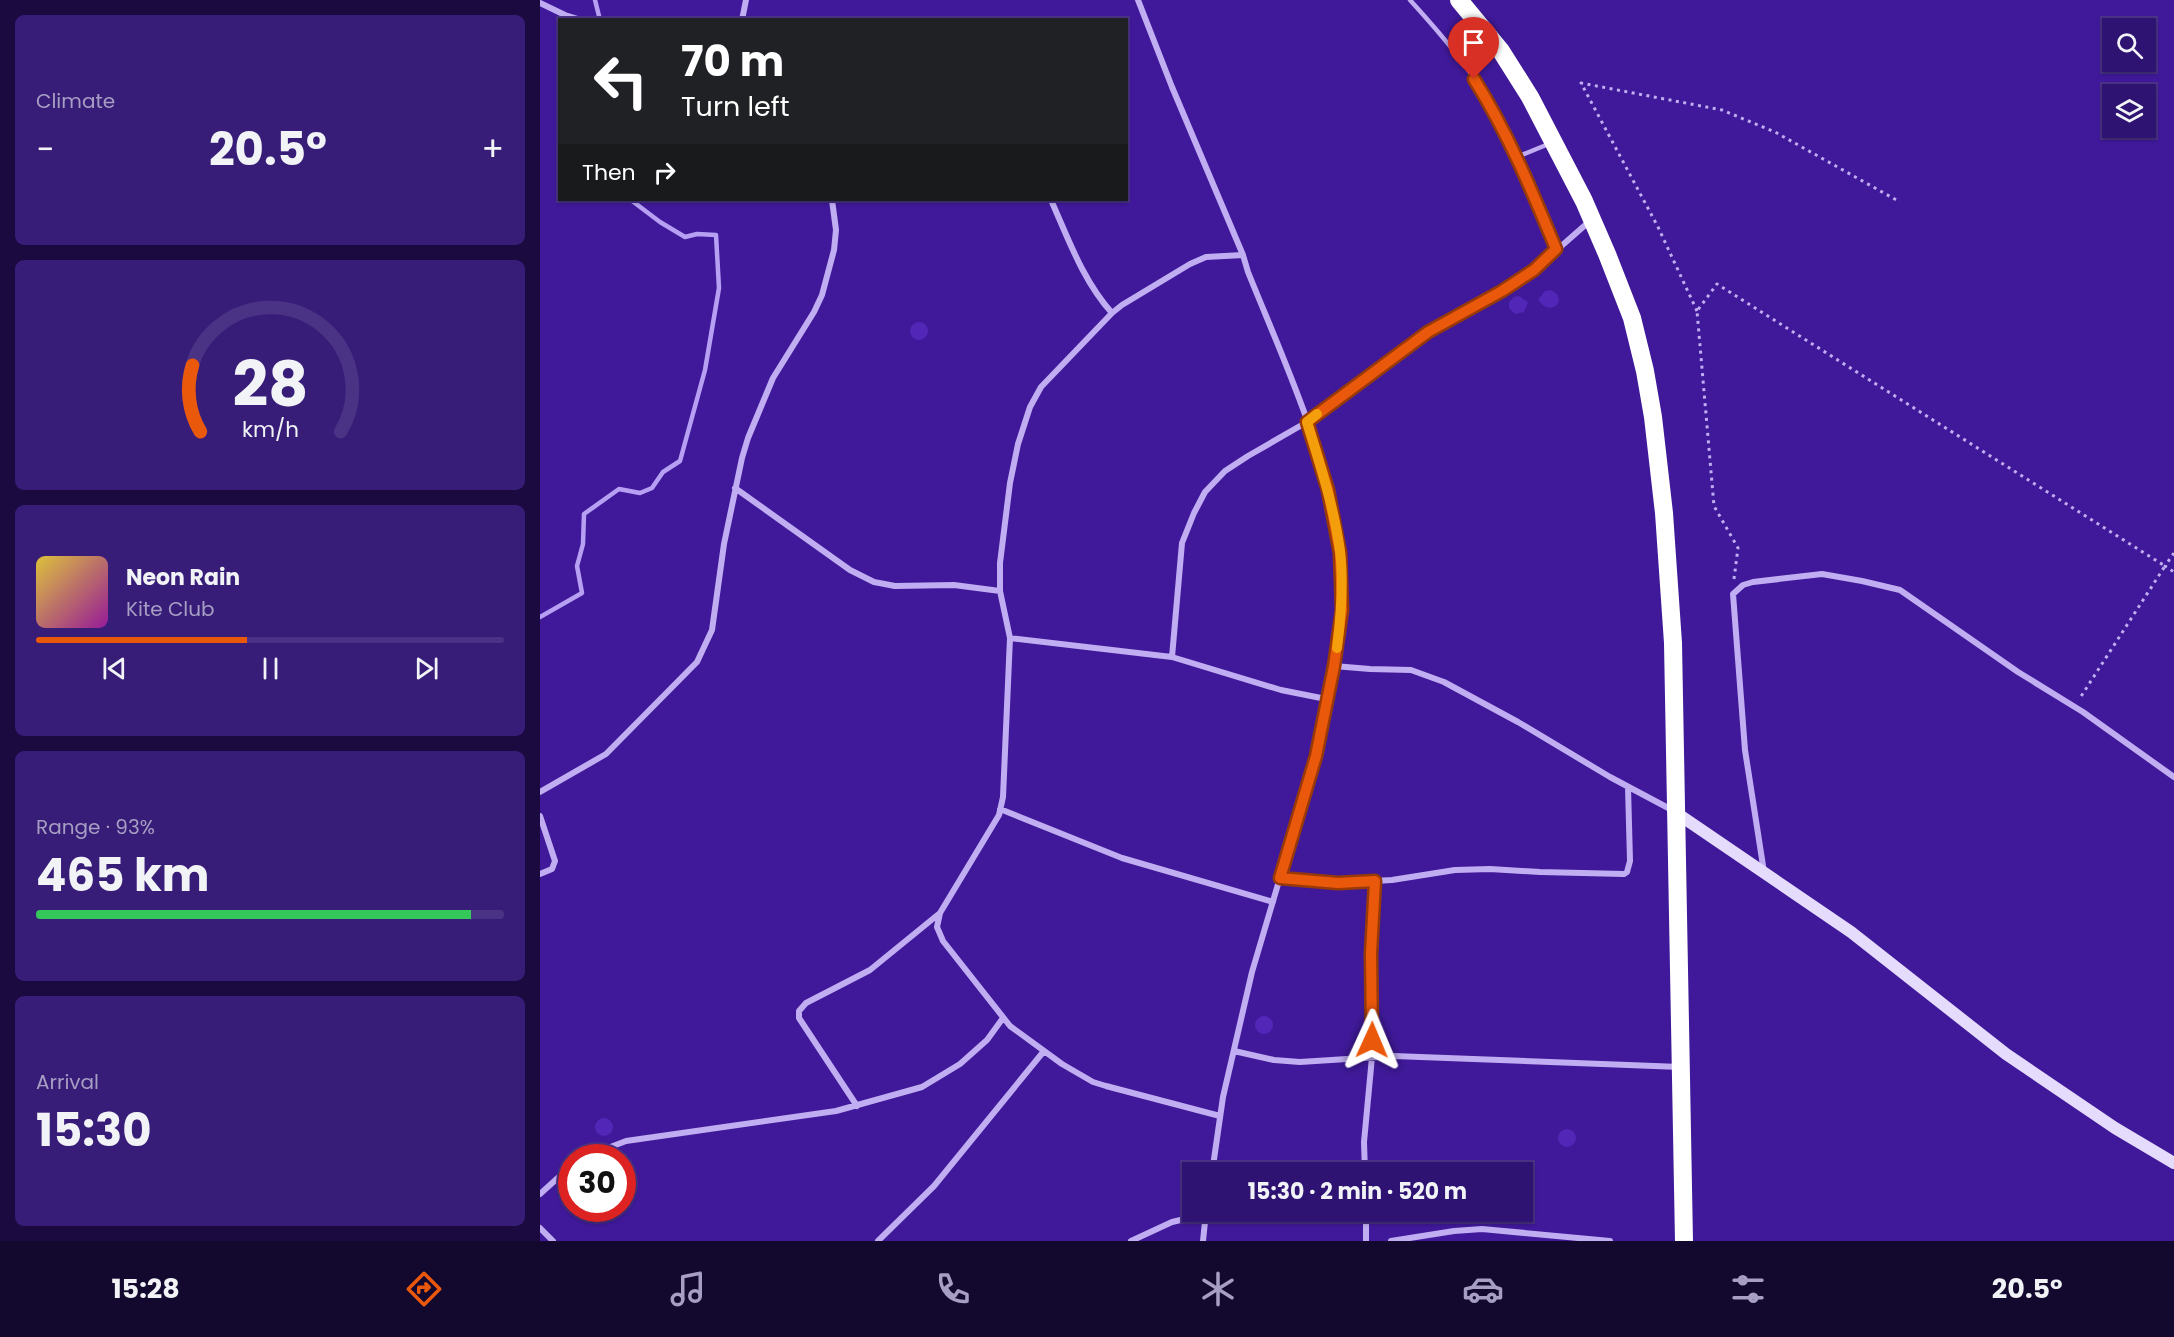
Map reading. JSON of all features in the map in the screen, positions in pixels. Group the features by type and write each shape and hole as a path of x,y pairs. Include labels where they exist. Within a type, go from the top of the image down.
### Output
{"highway":[{"path":"1459,0 1501,51 1554,141 1592,219 1632,318 1645,371 1653,417 1664,513 1673,643 1684,1241"}],"street":[{"path":"742,18 746,0"},
{"path":"1138,0 1243,255 1307,422 1328,490 1340,553 1342,610 1334,666 1316,756 1252,972 1220,1116 1214,1162"},
{"path":"540,3 575,18"},
{"path":"540,792 606,754 697,662 712,630 724,544 748,438 773,378 822,295 834,250 836,230 832,201"},
{"path":"1051,201 1086,276 1100,300 1112,313"},
{"path":"1172,657 1182,543 1205,492 1225,471 1307,422 1428,332 1502,291 1534,270 1592,219"},
{"path":"1220,1116 1093,1082 1062,1064 1003,1018 938,932 937,920 999,815 1005,779 1010,638 1000,591 1000,562 1010,483 1029,407 1041,387 1058,367 1112,313 1190,264 1206,257 1243,255"},
{"path":"735,488 850,570 874,582 895,586 954,585 1000,591"},
{"path":"1764,873 1745,750 1733,594 1743,585 1753,582 1822,574 1900,590 2174,777"},
{"path":"1010,638 1172,657 1281,690 1326,699"},
{"path":"1334,666 1411,669 1444,682 1675,812 1851,932 2006,1054 2115,1128 2174,1163"},
{"path":"1280,878 1338,883 1375,881 1455,870 1490,869 1624,874 1627,872 1630,861 1628,787"},
{"path":"1000,809 1122,858 1273,902"},
{"path":"540,816 555,861 552,869 540,873"},
{"path":"1365,1162 1364,1142 1372,1057 1371,953 1375,881"},
{"path":"857,1106 799,1018 799,1011 806,1003 870,970 940,913"},
{"path":"618,1144 626,1141 836,1111 922,1087 960,1064 987,1040 1003,1018"},
{"path":"878,1241 934,1186 1044,1051"},
{"path":"1234,1051 1274,1060 1300,1062 1372,1057 1680,1067"},
{"path":"540,1194 558,1178"},
{"path":"1131,1241 1182,1219"},
{"path":"1203,1241 1205,1222"},
{"path":"1366,1222 1366,1241"},
{"path":"540,1228 553,1241"},
{"path":"1390,1241 1482,1229 1610,1241"}],"lane":[{"path":"1410,0 1474,79 1493,109 1517,157 1556,249"},
{"path":"1517,157 1554,141"}],"path":[{"path":"1733,594 1738,548 1714,506 1697,311 1658,226 1581,83 1722,110 1775,132 1900,202"},
{"path":"1697,311 1717,284 2174,572"},
{"path":"2074,707 2174,554"}],"building":[{"path":"1551,290 1558,295 1559,301 1556,306 1550,308 1538,300 1545,291"},
{"path":"1519,296 1528,302 1524,312 1515,314 1509,308 1509,302"},
{"path":"919,322 925,325 928,331 925,337 919,340 913,337 910,331 913,325"},
{"path":"1264,1016 1270,1019 1273,1025 1270,1031 1264,1034 1258,1031 1255,1025 1258,1019"},
{"path":"604,1118 610,1121 613,1127 610,1133 604,1136 598,1133 595,1127 598,1121"},
{"path":"1567,1129 1573,1132 1576,1138 1573,1144 1567,1147 1561,1144 1558,1138 1561,1132"}],"waterway":[{"path":"595,0 600,18"},
{"path":"540,617 582,593 577,566 583,544 584,514 619,489 640,493 652,488 663,472 680,461 705,370 719,288 716,235 697,234 685,237 632,201"}],"slow traffic":[{"path":"1317,414 1307,422 1328,490 1340,553 1342,610 1337,648"}],"route":[{"path":"1372,1040 1371,953 1375,881 1338,883 1280,878 1316,756 1334,666 1342,610 1340,553 1328,490 1307,422 1428,332 1502,291 1534,270 1556,249 1517,157 1493,109 1474,79"}]}
